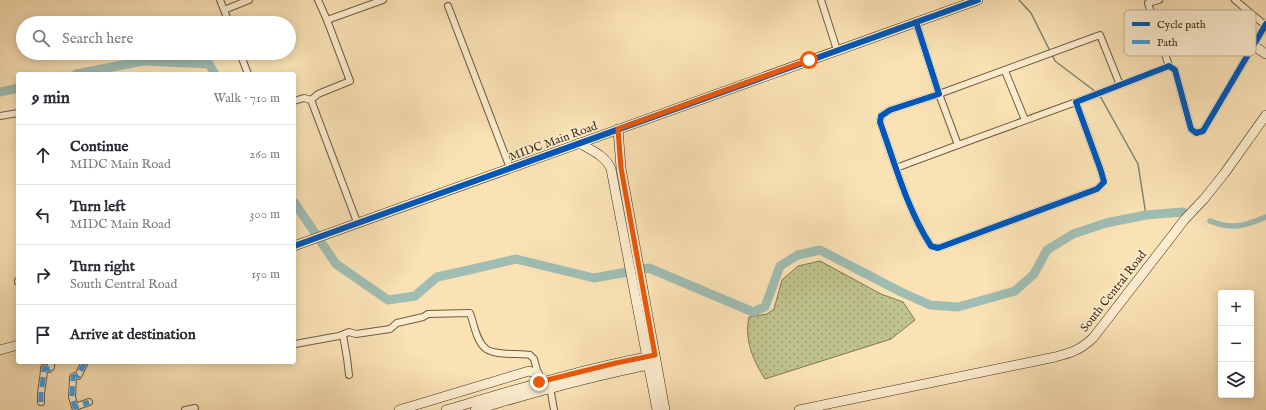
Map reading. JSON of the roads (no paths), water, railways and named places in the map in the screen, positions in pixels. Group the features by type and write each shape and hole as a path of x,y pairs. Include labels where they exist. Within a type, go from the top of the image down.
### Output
{"street":[{"path":"220,0 226,16"},
{"path":"224,10 249,0"},
{"path":"312,100 318,94 350,81 318,0"},
{"path":"327,20 383,0"},
{"path":"821,0 837,50"},
{"name":"MIDC Main Road","path":"296,245 357,222 978,0"},
{"path":"1148,2 1159,0"},
{"path":"1235,0 1247,10"},
{"path":"448,6 510,168"},
{"path":"1256,17 1266,25 1256,42"},
{"path":"916,22 939,94 958,144"},
{"path":"1076,102 1104,182 1097,189 938,248 931,246 925,238 896,168 880,122 881,116 890,110 1005,71 1041,56 1100,35 1120,85"},
{"path":"1256,47 1266,54"},
{"path":"1167,56 1170,66 1175,70 1191,129 1196,133 1203,131 1248,56"},
{"path":"243,60 247,72"},
{"path":"896,168 1170,66"},
{"path":"1005,71 1025,120"},
{"path":"296,100 304,98 312,100"},
{"path":"312,100 357,222"},
{"path":"0,116 16,113"},
{"name":"South Central Road","path":"828,410 1067,360 1080,356 1089,350 1097,337 1185,219 1204,199 1224,174 1266,115"},
{"name":"South Central Road","path":"799,410 1055,357 1084,347 1097,337 1184,227 1210,199 1266,124"},
{"name":"MIDC Main Road","path":"618,129 631,251"},
{"name":"MIDC Main Road","path":"579,143 604,158 609,163 611,169 631,251 651,360 657,410"},
{"path":"296,344 343,335 350,332 356,334 390,329 397,323 423,317 428,314 470,313 479,339 485,348 498,353 530,355 534,359 538,378"},
{"path":"343,335 349,375"},
{"path":"0,350 16,346"},
{"path":"446,410 538,378 616,363 651,360"},
{"path":"475,410 550,387 617,371 651,360"},
{"name":"MIDC Main Road","path":"651,360 665,410"},
{"path":"41,402 40,396 42,391 44,368 49,369 52,364"},
{"path":"84,364 78,376 73,377 72,397 75,407 89,402"},
{"path":"399,410 528,371 538,378"},
{"path":"550,387 554,410"},
{"path":"185,410 195,408"}],"waterway":[{"path":"1019,0 1031,13 1050,51"},
{"path":"1052,54 1055,61 1096,92"},
{"path":"86,72 143,61 209,64 214,72"},
{"path":"0,92 16,88"},
{"path":"1100,96 1138,164 1146,215"},
{"path":"296,205 336,264 388,300 415,296 437,277 516,259 594,278 649,268 753,312 765,307 780,266 798,255 820,250 901,292 930,305 958,307 1015,291 1034,274 1047,250 1073,234 1106,223 1146,215 1183,212"},
{"path":"1210,221 1218,224 1238,226 1266,217"}]}
